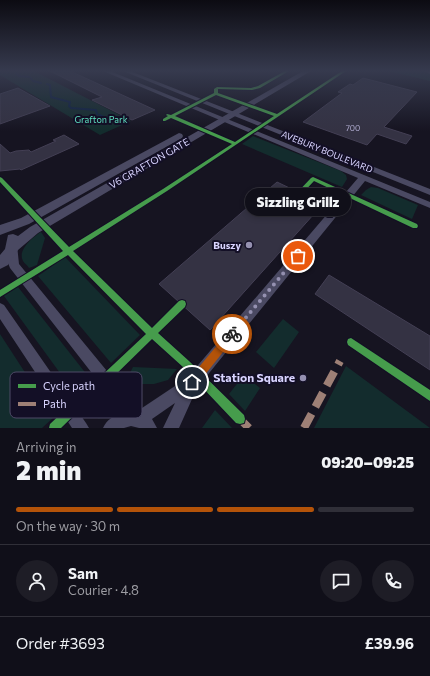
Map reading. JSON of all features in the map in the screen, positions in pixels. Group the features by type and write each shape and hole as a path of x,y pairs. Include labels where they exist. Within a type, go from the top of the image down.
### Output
{"street":[{"name":"AVEBURY BOULEVARD","path":"151,91 194,108 255,123 430,192"},
{"name":"AVEBURY BOULEVARD","path":"173,91 205,103 244,129 430,205"},
{"name":"V6 GRAFTON GATE","path":"0,263 8,256 13,247 34,230 266,91"},
{"name":"V6 GRAFTON GATE","path":"244,104 270,91"},
{"name":"V6 GRAFTON GATE","path":"0,230 25,221 224,116"},
{"path":"111,428 121,421 141,422 192,382 363,178"},
{"path":"0,230 11,235 14,242 13,260 17,268 101,372"},
{"path":"0,309 43,372"},
{"path":"171,428 192,382"},
{"path":"74,418 81,428"}],"green space":[{"name":"Grafton Park","path":"27,91 73,91 131,121 100,135"},
{"path":"253,136 341,171 346,175 347,179 342,187 242,144"},
{"path":"371,187 378,188 418,205 412,219 361,195"},
{"path":"41,232 45,238 37,265 29,268 23,261 22,253 30,240"},
{"path":"65,257 140,335 111,363 38,276"},
{"path":"18,287 85,372 59,372 4,296"},
{"path":"283,319 299,332 274,368 256,352"},
{"path":"0,334 25,372 10,372 10,418 53,418 42,428 0,428"},
{"path":"346,366 430,428 314,428"},
{"path":"133,367 177,369 168,380 154,384 142,384 142,372 130,372"},
{"path":"244,375 260,388 245,411 229,394"},
{"path":"215,410 232,428 202,428"}],"building":[{"path":"9,91 23,91 50,106 0,124 0,94"},
{"path":"90,91 114,91 155,110 132,120 92,100 102,97"},
{"path":"338,92 417,92 384,127 412,136 406,144 377,134 367,145 303,122 342,93"},
{"path":"64,135 79,144 21,170 0,171 0,144 10,153 29,150 31,152 56,141 53,140"},
{"path":"277,182 323,204 210,330 159,284"},
{"path":"329,275 430,336 430,370 315,294"}],"waterway":[{"path":"50,91 51,97 70,102 69,106 71,108 96,110 97,114"},
{"path":"99,115 106,118"}],"marked path":[{"path":"304,428 340,361"},
{"path":"240,419 249,428"}],"cycle path":[{"path":"164,120 216,94 216,91"},
{"path":"0,294 165,190 315,91"},
{"path":"216,94 277,116"},
{"path":"168,115 234,143"},
{"path":"0,179 68,251 151,333 186,364 240,419"},
{"path":"330,215 294,199 313,179 415,226"},
{"path":"112,372 182,304"},
{"path":"351,342 430,396"},
{"path":"54,428 64,418"}],"way so far":[{"path":"232,334 268,289 298,256"}],"place":[{"name":"Buszy","path":"249,245"},
{"name":"Sizzling Grillz","path":"298,256"},
{"name":"Station Square","path":"303,378"}],"route":[{"path":"192,382 232,334"}]}
